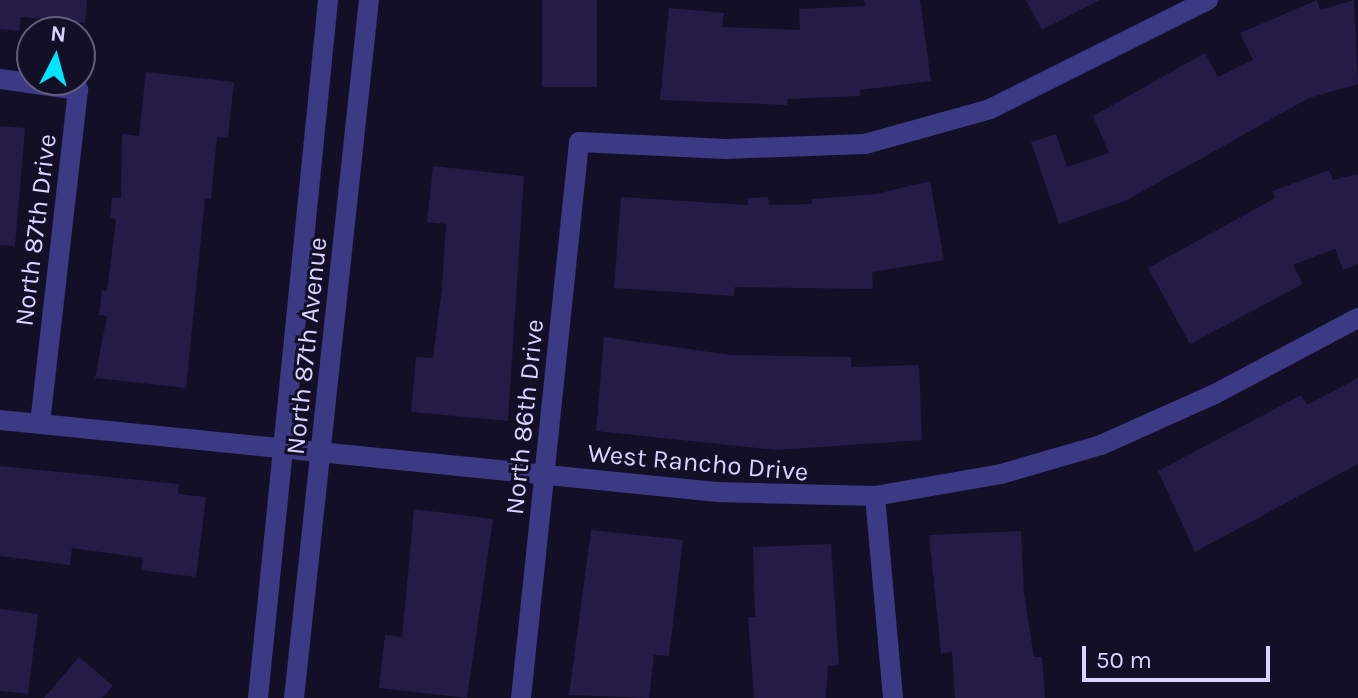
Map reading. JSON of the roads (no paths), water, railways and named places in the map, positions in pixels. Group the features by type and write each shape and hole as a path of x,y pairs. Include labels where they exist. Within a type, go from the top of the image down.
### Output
{"street":[{"name":"North 87th Avenue","path":"258,698 328,0"},
{"name":"North 87th Avenue","path":"294,698 369,0"},
{"name":"North 86th Drive","path":"521,698 579,142 726,149 865,144 990,109 1208,0"},
{"name":"North 87th Drive","path":"0,79 78,90 40,423"},
{"name":"West Rancho Drive","path":"0,420 545,476 814,499 875,496 1001,474 1101,445 1215,394 1358,318"},
{"path":"875,496 893,698"}]}
